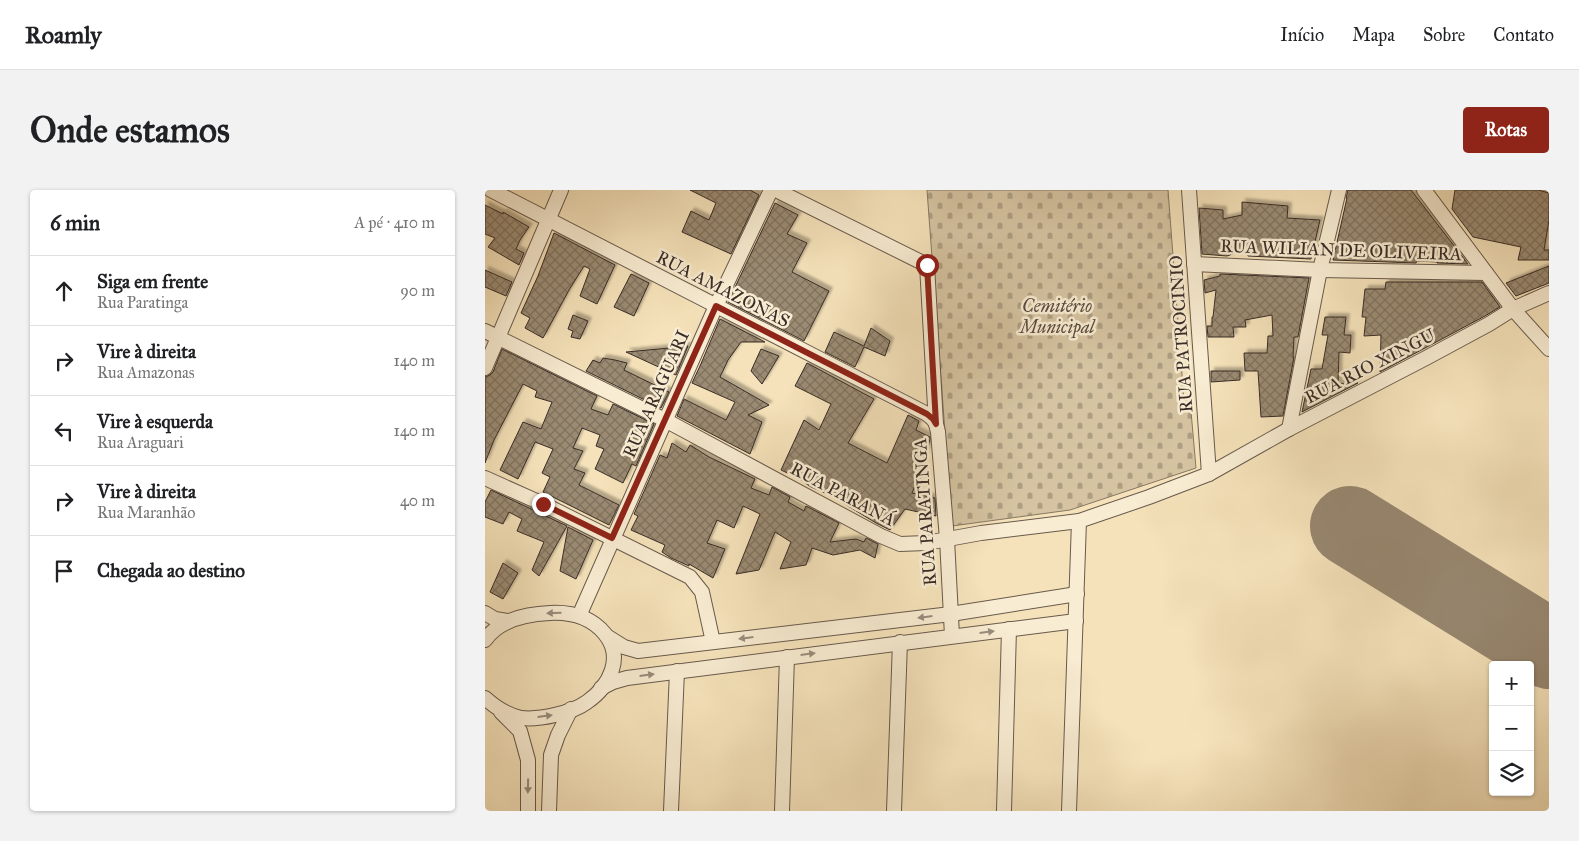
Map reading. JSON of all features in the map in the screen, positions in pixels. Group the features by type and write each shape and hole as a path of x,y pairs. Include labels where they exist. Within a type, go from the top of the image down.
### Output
{"street":[{"name":"RUA AMAZONAS","path":"491,190 927,414 936,424"},
{"path":"485,368 561,190"},
{"name":"RUA PATROCINIO","path":"1189,190 1209,474"},
{"path":"1289,428 1339,190"},
{"path":"1424,190 1513,309 1549,349"},
{"name":"RUA PARATINGA","path":"769,191 927,265 936,424 947,539 952,636"},
{"name":"RUA ARAGUARI","path":"579,616 612,538 769,191"},
{"name":"RUA WILIAN DE OLIVEIRA","path":"1194,264 1321,270 1486,273"},
{"name":"RUA RIO XINGU","path":"1209,474 1289,428 1426,358 1513,309 1549,293"},
{"name":"RUA PARANÁ","path":"485,331 665,420 900,544 926,543 981,533 1079,521 1209,474"},
{"path":"485,478 543,504 690,578 702,592 713,642"},
{"path":"1069,811 1079,521"},
{"path":"608,637 623,646 638,651 951,614 1077,594"},
{"path":"485,613 495,619 507,621"},
{"path":"485,640 489,634 507,621 532,615 560,613 579,616 600,628 608,637 615,651 614,662 608,679 587,703 554,715 536,718 521,718 495,709"},
{"path":"601,688 627,678 1076,621"},
{"path":"1004,811 1009,629"},
{"path":"894,811 901,642"},
{"path":"782,811 787,657"},
{"path":"671,811 677,671"},
{"path":"485,698 520,731 528,760 528,811"},
{"path":"549,811 551,755 558,735 571,709"}],"green space":[{"name":"Cemitério Municipal","path":"927,190 1168,190 1184,401 1190,400 1196,468 1070,510 952,526"}],"building":[{"path":"690,190 750,190 759,195 731,254 682,232 691,211 709,220 716,203"},
{"path":"1348,190 1411,190 1468,264 1333,260"},
{"path":"1455,190 1538,190 1549,193 1549,220 1544,250 1549,250 1549,260 1518,260 1521,247 1473,237 1452,209"},
{"path":"1242,202 1288,206 1287,218 1320,220 1311,259 1248,256 1247,249 1227,256 1202,254 1199,208 1223,210 1223,219 1242,215"},
{"path":"775,203 798,215 787,234 807,243 792,272 829,291 804,341 728,302"},
{"path":"485,205 503,214 503,212 529,227 516,249 524,253 519,265 488,247 495,238 485,234"},
{"path":"554,233 615,265 597,304 580,296 590,269 584,266 543,338 525,328 530,318 521,313 538,276"},
{"path":"1549,266 1549,283 1516,296 1506,283"},
{"path":"485,270 512,282 506,296 485,287"},
{"path":"631,274 649,283 634,316 614,307"},
{"path":"1220,274 1309,278 1298,337 1294,337 1294,357 1283,416 1261,417 1258,371 1245,371 1244,353 1267,353 1268,336 1273,336 1272,315 1245,320 1246,327 1233,327 1234,337 1208,337 1207,326 1212,326 1216,290 1205,293 1204,280 1220,276"},
{"path":"1386,282 1482,282 1500,307 1380,372 1381,335 1364,336 1366,317 1362,317 1365,289 1385,289"},
{"path":"573,315 588,321 580,339 571,337 573,331 568,329"},
{"path":"1325,317 1346,317 1344,335 1351,335 1350,353 1339,352 1338,384 1358,383 1302,412 1311,369 1322,369 1328,335 1322,335"},
{"path":"720,319 765,342 741,342 728,360 720,377 769,405 748,415 762,422 750,454 677,416 684,399 726,420 735,402 692,383"},
{"path":"871,328 890,341 885,356 864,347 855,367 825,352 834,332 864,346"},
{"path":"688,346 676,375 626,352 659,349"},
{"path":"502,349 597,396 591,409 608,415 613,404 654,424 636,466 632,464 623,483 595,469 604,449 596,446 600,435 582,428 573,448 583,451 574,469 585,473 579,485 619,505 609,525 543,492 550,477 542,473 553,449 535,442 518,479 500,470 523,422 541,429 552,402 535,397 537,391 523,384 494,440 485,463 485,377 493,372"},
{"path":"761,349 779,356 762,384 751,371"},
{"path":"603,358 627,363 624,370 669,392 661,408 586,371 593,360 600,363"},
{"path":"807,363 874,399 848,443 887,463 908,415 919,421 916,430 930,437 930,440 912,493 935,498 936,516 905,509 890,530 830,495 811,487 781,470 804,420 819,430 831,404 795,386"},
{"path":"1211,371 1240,371 1240,380 1211,382"},
{"path":"672,443 686,452 690,445 709,457 755,479 751,488 769,495 772,487 790,497 788,502 804,511 806,506 839,523 830,542 856,539 864,542 866,538 878,544 875,558 860,550 833,555 812,548 806,565 780,569 791,542 775,532 759,570 736,574 760,514 743,506 734,528 717,520 707,543 725,549 713,578 689,564 689,566 671,558 662,552 665,545 631,530 638,516 634,514 660,455 667,458"},
{"path":"491,490 567,526 539,576 532,570 544,542 517,531 522,519 509,512 503,524 485,517 485,502"},
{"path":"568,527 593,540 576,579 560,571"},
{"path":"503,563 518,573 503,599 490,592"}],"runway":[{"path":"1350,526 1549,649"}],"route":[{"path":"543,504 612,538 716,306 927,414 936,424 927,265"}]}
